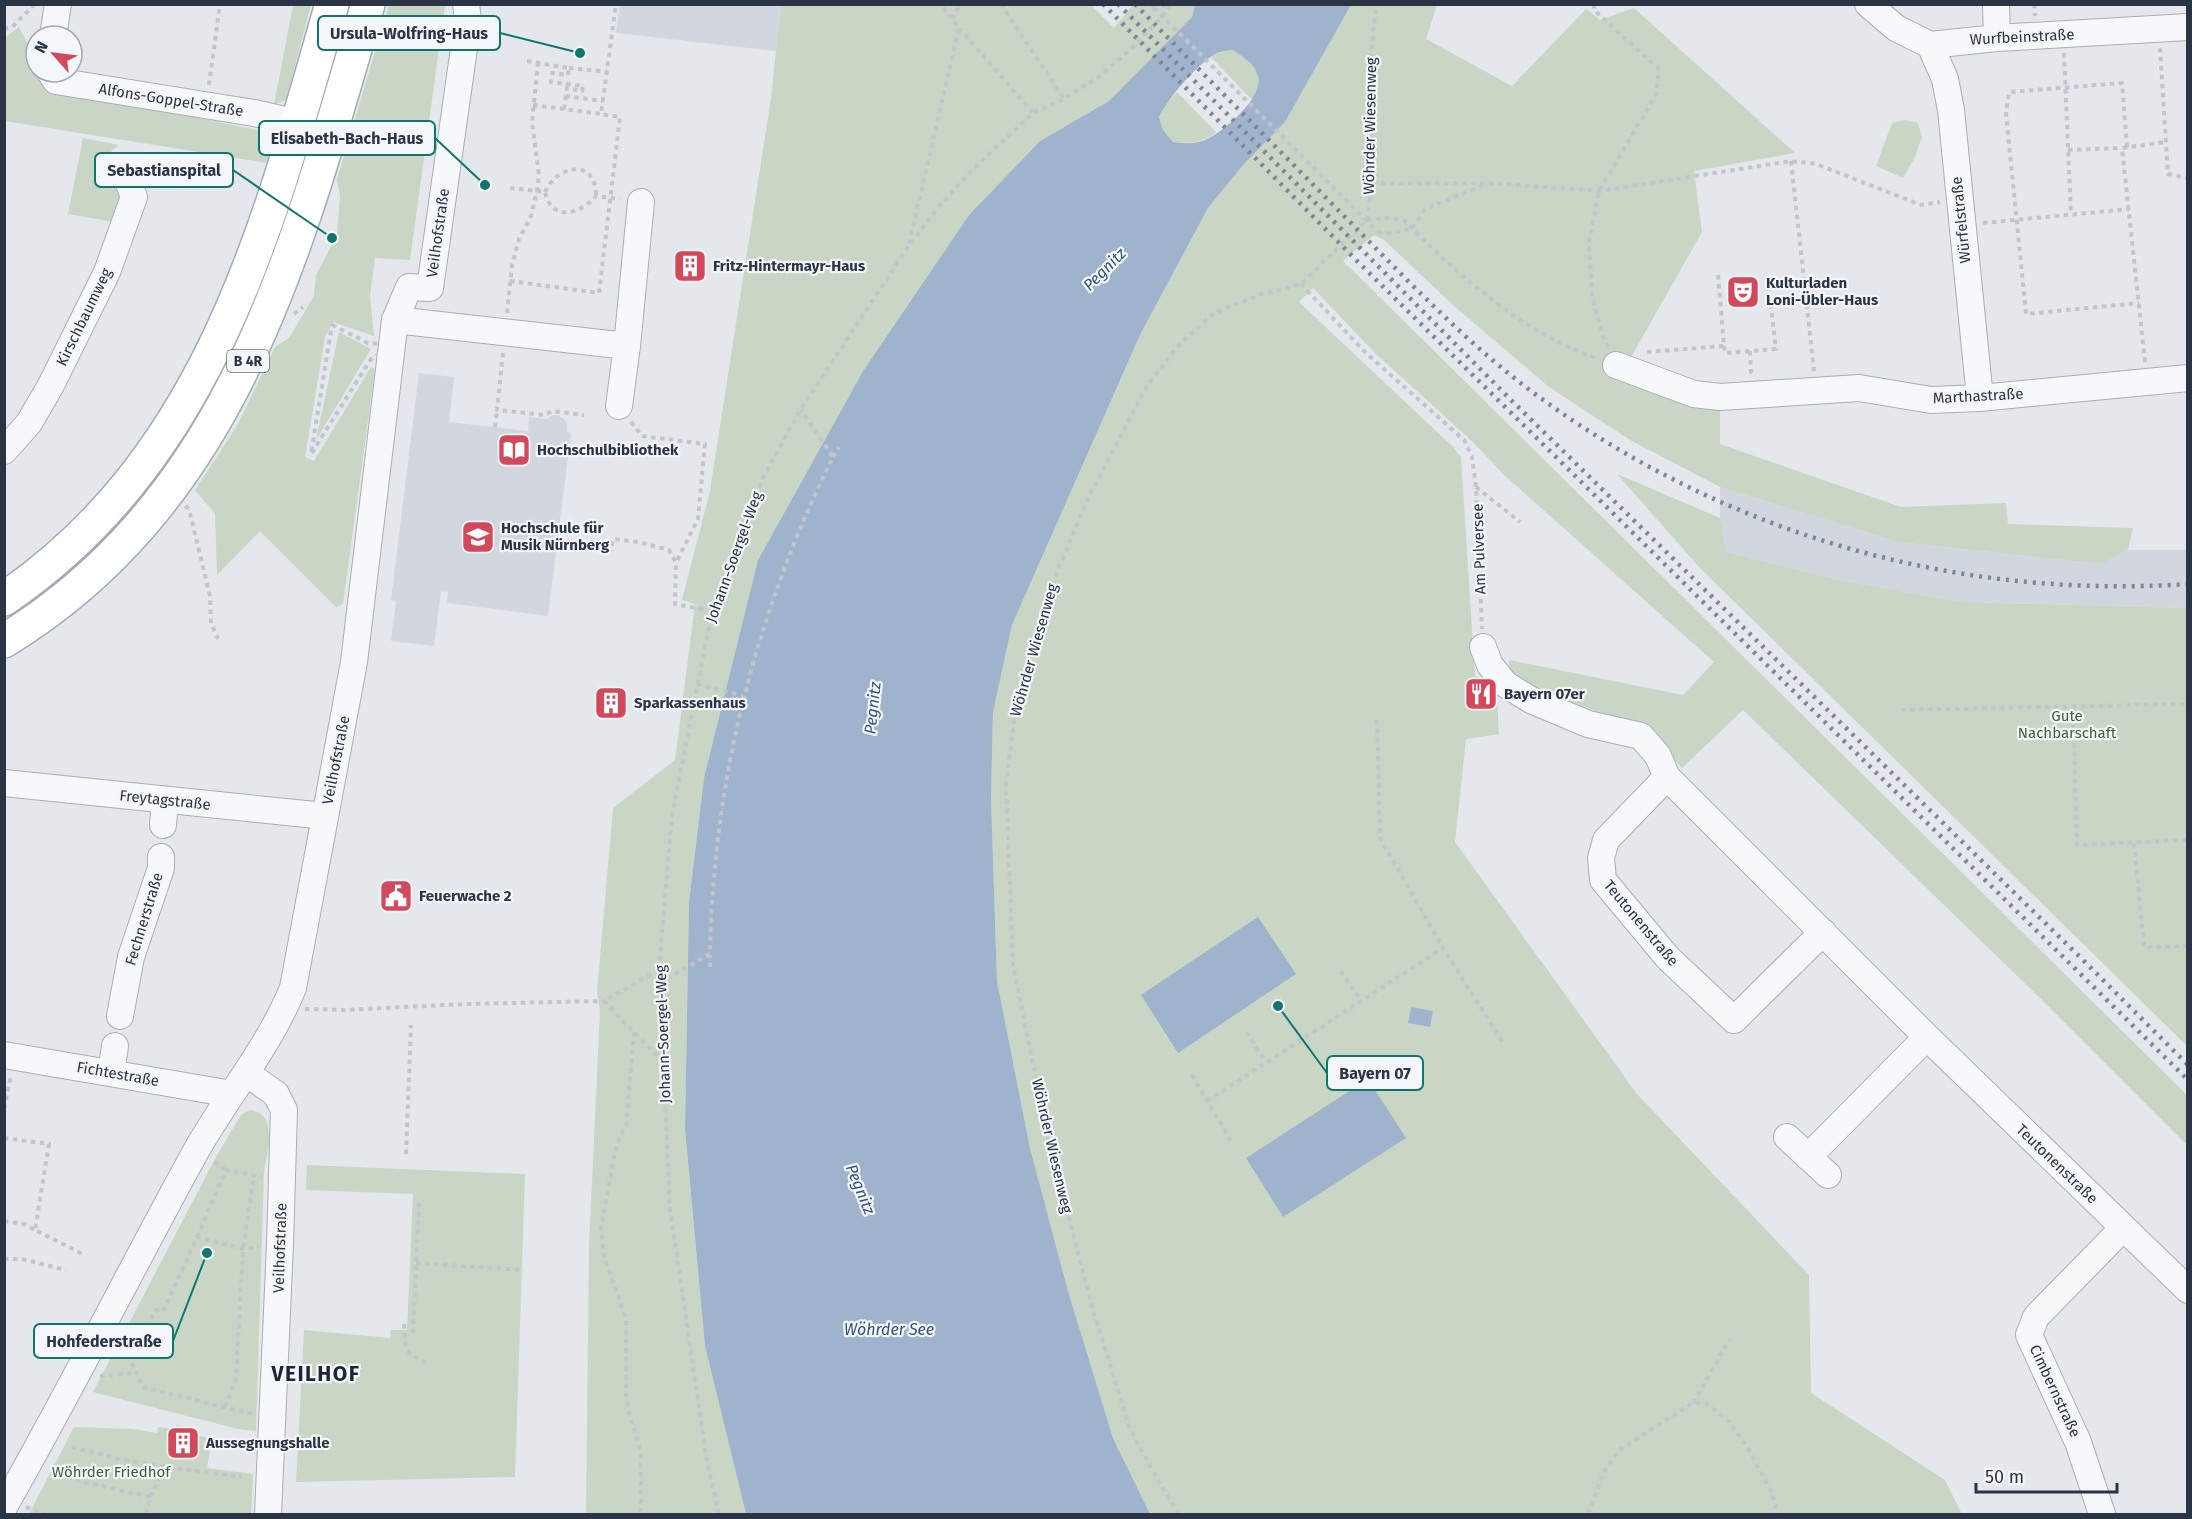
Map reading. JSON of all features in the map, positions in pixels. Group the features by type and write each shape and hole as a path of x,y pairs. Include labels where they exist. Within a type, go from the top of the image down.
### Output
{"main road":[{"name":"B 4R","path":"4,599 37,576 85,535 124,492 155,452 191,394 224,330 245,280 272,205 333,4"},
{"name":"B 4R","path":"4,641 40,618 81,585 118,550 166,495 219,416 271,308 304,218 369,4"},
{"name":"B 4R","path":"4,617 17,607 37,576"}],"street":[{"path":"55,24 58,4"},
{"name":"Veilhofstraße","path":"268,1515 284,1110 276,1094 239,1084 285,1008 293,988 354,662 387,336 409,287 430,288 468,20 466,4"},
{"path":"1868,4 1896,28 1930,45"},
{"path":"1996,4 1997,38"},
{"name":"Wurfbeinstraße","path":"1930,45 1997,38 2187,27"},
{"name":"Würfelstraße","path":"1930,45 1945,79 1951,110 1980,398"},
{"name":"Alfons-Goppel-Straße","path":"74,84 298,123"},
{"name":"Kirschbaumweg","path":"4,451 29,423 51,385 106,272 134,197 125,172"},
{"path":"619,406 641,202"},
{"path":"387,336 505,333 627,346"},
{"name":"Marthastraße","path":"1616,365 1694,394 1720,397 1858,388 1931,400 1980,398 2187,378"},
{"path":"1483,647 1490,665 1505,684 1530,700 1588,724 1641,736 1658,756 1667,777"},
{"name":"Teutonenstraße","path":"1823,932 1734,1020 1668,957 1603,880 1601,858 1606,840 1667,777 1823,932 1927,1037 2187,1290"},
{"name":"Freytagstraße","path":"4,783 325,816"},
{"path":"163,825 165,800"},
{"name":"Fechnerstraße","path":"120,1016 131,957 160,868 161,857"},
{"path":"1808,1157 1927,1037"},
{"path":"111,1073 115,1046"},
{"name":"Fichtestraße","path":"9,1056 111,1073 239,1084"},
{"path":"4,1507 197,1151 239,1084"},
{"path":"1787,1137 1828,1175"},
{"name":"Cimbernstraße","path":"2102,1515 2078,1442 2029,1335 2036,1317 2123,1228"}],"path":[{"path":"4,29 12,27 35,4"},
{"path":"206,106 220,4"},
{"path":"601,114 616,4"},
{"path":"941,4 1033,113"},
{"path":"952,19 960,4"},
{"path":"1001,4 1064,99"},
{"path":"1162,4 1169,7"},
{"name":"Wöhrder Wiesenweg","path":"1179,1515 1130,1429 1093,1310 1048,1138 1013,965 1006,784 1015,713 1030,654 1056,575 1087,500 1147,386 1178,346 1214,314 1259,295 1301,284 1367,220 1372,183 1369,77 1376,4"},
{"path":"1594,4 1594,10 1658,68 1657,93 1599,191 1589,242 1592,296 1603,336 1616,365"},
{"path":"1153,6 1378,232 1385,234 1412,229 1425,209 1488,183"},
{"name":"Johann-Soergel-Weg","path":"719,1515 707,1462 670,1209 659,983 672,815 712,611 764,478 801,409 908,247 969,173 1033,113 1064,99 1097,78 1131,49 1169,7"},
{"path":"908,247 959,28"},
{"path":"2159,29 2168,174 2187,178"},
{"path":"2064,34 2071,214"},
{"path":"527,61 607,72"},
{"path":"495,427 512,265 519,239 531,216 539,175 532,122 538,63"},
{"path":"564,109 567,88 582,91 582,87 551,82 552,73 568,75 569,68"},
{"path":"2139,303 2026,314 2006,113 2009,92 2122,83 2129,209 2148,382"},
{"path":"566,96 603,101"},
{"path":"510,281 599,293 620,117 533,105"},
{"path":"2068,150 2166,142"},
{"path":"1372,183 1488,183 1599,191 1791,161 1816,164 1921,205 1960,212 2017,220 2129,209"},
{"path":"1791,161 1816,389"},
{"path":"596,196 596,186 591,176 583,170 572,169 553,179 545,192 547,202 555,211 566,213 579,210 596,196 641,202"},
{"path":"510,188 545,192"},
{"path":"1367,220 1385,218 1404,220 1493,302 1574,351 1616,365 1638,353 1724,346"},
{"path":"1718,275 1725,353 1776,349 1767,274"},
{"name":"Am Pulversee","path":"1301,284 1365,352 1464,440 1472,457 1476,487 1483,647"},
{"path":"332,325 387,336 371,359 311,454 332,325"},
{"path":"1749,351 1750,363"},
{"path":"619,406 642,436 705,444 698,519 676,563 675,604 712,611"},
{"path":"801,409 833,457"},
{"path":"497,410 545,415 552,411 584,415"},
{"path":"710,967 711,913 717,842 726,778 743,696 764,622 784,566 838,447"},
{"path":"1476,487 1520,522"},
{"path":"166,495 189,509 210,596 211,623 218,639"},
{"path":"571,544 611,550 613,539 638,542 669,550 676,563"},
{"path":"697,684 743,696"},
{"path":"1901,710 2187,704"},
{"path":"2073,708 2077,845 2187,840"},
{"path":"1377,720 1380,838 1443,948 1504,1044"},
{"path":"2134,843 2144,946 2187,946"},
{"path":"1207,1101 1443,948"},
{"path":"659,983 710,954"},
{"path":"285,1008 343,1010 604,1001 659,970"},
{"path":"1341,971 1361,1001"},
{"path":"604,1001 664,1063"},
{"path":"406,1154 411,1025"},
{"path":"634,1032 626,1126 620,1136 614,1157 602,1228 604,1257 626,1318 626,1395 641,1452 641,1515"},
{"path":"1246,1032 1266,1062"},
{"path":"4,1109 9,1056"},
{"path":"1192,1075 1230,1141"},
{"path":"4,1138 49,1144 35,1230"},
{"path":"213,1162 225,1170 254,1176 281,1178"},
{"path":"225,1170 164,1312 156,1310 130,1358 142,1388 242,1412"},
{"path":"225,1407 236,1379 243,1249 254,1176"},
{"path":"413,1333 419,1201"},
{"path":"4,1221 24,1224 83,1254"},
{"path":"197,1237 243,1249 280,1244"},
{"path":"4,1259 22,1259 66,1270"},
{"path":"416,1263 524,1270"},
{"path":"404,1324 406,1349 409,1354 428,1363"},
{"path":"1588,1515 1604,1472 1619,1450 1694,1403 1730,1340"},
{"path":"91,1375 135,1373"},
{"path":"1694,1403 1707,1404 1730,1422 1773,1495 1777,1515"},
{"path":"72,1448 119,1459 242,1477"},
{"path":"146,1515 150,1497 166,1467"},
{"path":"58,1476 150,1497"}],"shaded area":[{"path":"620,5 781,5 776,51 616,33"},
{"name":"Hochschule für Musik Nürnberg","path":"419,373 454,377 449,422 528,431 529,417 547,419 557,415 567,423 567,432 571,433 548,616 447,603 448,592 441,591 434,646 391,641 396,601 391,600"},
{"path":"1720,487 1899,542 2101,564 2128,550 2187,550 2187,608 1963,602 1843,581 1726,552 1720,518"}],"green space":[{"path":"293,5 311,5 286,100 274,105"},
{"path":"389,5 445,5 410,260 375,258 370,296 374,336 333,322 325,337 305,457 314,461 371,367 375,369 343,604 336,607 260,531 217,575 215,514 195,490 238,424 275,347 289,338 314,296 316,275 337,235 340,197 337,179"},
{"path":"781,5 1091,5 1114,28 1133,5 1195,5 1192,17 1109,101 1040,141 969,215 863,371 758,560 704,778 689,902 685,1129 705,1346 746,1514 586,1514 589,1246 600,1011 597,992 613,808 675,760 695,604 682,600 710,491 771,98"},
{"path":"1351,5 1437,5 1426,39 1512,86 1586,9 1600,20 1634,8 1795,153 1694,171 1702,232 1630,359 1720,390 1720,444 1901,507 2006,503 2008,524 2133,528 2128,550 2101,564 1899,542 1720,487 1630,440 1549,387 1454,306 1384,240 1374,235 1343,261 2187,1095 2187,1145 2042,1000 1743,710 1682,768 1648,731 1510,678 1509,660 1683,695 1714,662 1504,475 1473,442 1376,354 1313,288 1299,302 1461,457 1475,676 1496,683 1499,734 1466,739 1455,842 1637,1094 1809,1275 1811,1393 1945,1480 1962,1514 1150,1514 1113,1438 1068,1291 1030,1148 997,981 991,799 993,712 1012,625 1140,335 1208,208 1244,164 1285,122"},
{"path":"19,27 24,37 24,84 48,84 275,134 267,163 5,121 5,38"},
{"path":"1233,50 1256,70 1260,82 1252,100 1211,57 1217,53"},
{"path":"1177,92 1216,132 1196,142 1173,142 1163,130 1159,117 1165,105"},
{"path":"1905,120 1918,123 1922,137 1915,157 1903,178 1876,166 1892,123"},
{"path":"83,138 119,145 107,157 104,165 106,182 120,192 123,199 114,222 68,214"},
{"path":"339,332 371,349 316,440"},
{"name":"Gute Nachbarschaft","path":"1617,474 1720,518 1726,552 1843,581 1963,602 2187,608 2187,1046 1699,567"},
{"path":"250,1110 265,1118 269,1135 264,1171 256,1431 238,1429 93,1392 216,1157 241,1115"},
{"path":"307,1165 525,1174 515,1477 296,1482 304,1330 390,1338 391,1330 407,1330 413,1194 306,1190"},
{"name":"Wöhrder Friedhof","path":"177,1425 196,1429 195,1435 212,1438 207,1468 253,1474 251,1514 29,1514 74,1427 133,1429 157,1433 158,1427 176,1430"}],"water":[{"name":"Wöhrder See","path":"1195,5 1351,5 1285,122 1244,164 1208,208 1140,335 1012,625 993,712 991,799 997,981 1030,1148 1068,1291 1113,1438 1150,1514 746,1514 705,1346 685,1129 689,902 704,778 758,560 863,371 969,215 1040,141 1109,101 1192,17","holes":["1233,50 1251,64 1258,76 1258,84 1250,102 1234,120 1209,138 1191,143 1173,142 1163,130 1159,117 1169,101 1191,74 1208,59 1215,54"]},
{"path":"1258,917 1296,974 1178,1053 1141,995"},
{"path":"1411,1007 1433,1011 1430,1027 1408,1023"},
{"path":"1368,1079 1406,1138 1283,1217 1246,1158"}],"railway":[{"path":"1103,4 1355,259 2188,1080"},
{"path":"1118,4 1509,398 2188,1065"},
{"path":"1135,4 1461,332 1531,391 1604,440 1680,483 1760,518 1842,546 1926,567 2012,580 2100,586 2188,584"}],"place":[{"name":"Ursula-Wolfring-Haus","path":"580,53"},
{"name":"Elisabeth-Bach-Haus","path":"485,185"},
{"name":"Sebastianspital","path":"332,238"},
{"name":"Fritz-Hintermayr-Haus","path":"690,266"},
{"name":"Kulturladen Loni-Übler-Haus","path":"1743,292"},
{"name":"Hochschulbibliothek","path":"514,450"},
{"name":"Hochschule für Musik Nürnberg","path":"478,537"},
{"name":"Bayern 07er","path":"1481,694"},
{"name":"Sparkassenhaus","path":"611,703"},
{"name":"Feuerwache 2","path":"396,896"},
{"name":"Bayern 07","path":"1278,1006"},
{"name":"Hohfederstraße","path":"207,1253"},
{"name":"Aussegnungshalle","path":"183,1443"}],"district":[{"name":"VEILHOF","path":"316,1374"}],"water label":[{"name":"Pegnitz","path":"1104,269"},
{"name":"Pegnitz","path":"872,708"},
{"name":"Pegnitz","path":"861,1189"}]}
